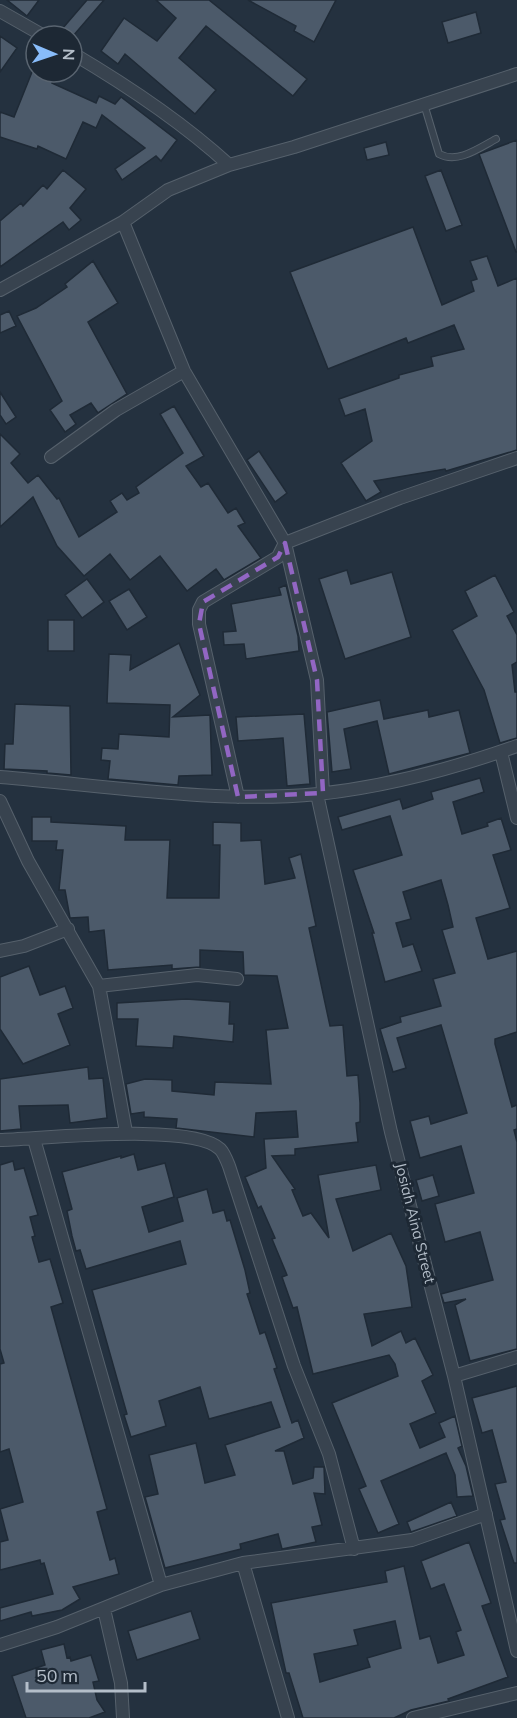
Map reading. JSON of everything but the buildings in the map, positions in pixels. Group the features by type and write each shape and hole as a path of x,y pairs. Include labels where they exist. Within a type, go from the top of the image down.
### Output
{"street":[{"path":"0,11 24,25"},
{"path":"84,60 128,86 190,129 229,165"},
{"path":"0,290 123,222 168,189 229,165 294,147 517,74"},
{"name":"Josiah Aina Street","path":"123,222 184,371 285,543 317,680 320,793 391,1132 454,1376 517,1651"},
{"path":"51,457 116,410 184,371"},
{"path":"238,797 199,624 199,610 203,602 278,557 285,543 399,498 517,458"},
{"path":"0,777 238,797 320,793 374,786 517,746"},
{"path":"501,752 517,818"},
{"path":"0,801 28,861 99,986 126,1132"},
{"path":"0,951 24,946 68,929"},
{"path":"99,986 197,975 237,979"},
{"path":"0,1140 126,1132 203,1140 220,1149 229,1166 294,1366 328,1454 354,1549"},
{"path":"34,1139 161,1585"},
{"path":"454,1376 517,1357"},
{"path":"0,1645 104,1609 161,1585 243,1563 412,1540 486,1514"},
{"path":"243,1563 288,1718"},
{"path":"104,1609 121,1683 123,1718"},
{"path":"413,1718 517,1693"}],"lane":[{"path":"424,104 440,154 448,159 458,159 496,139"}],"highlighted area":[{"path":"285,543 317,680 323,793 238,797 199,624 203,602 278,557"}]}
